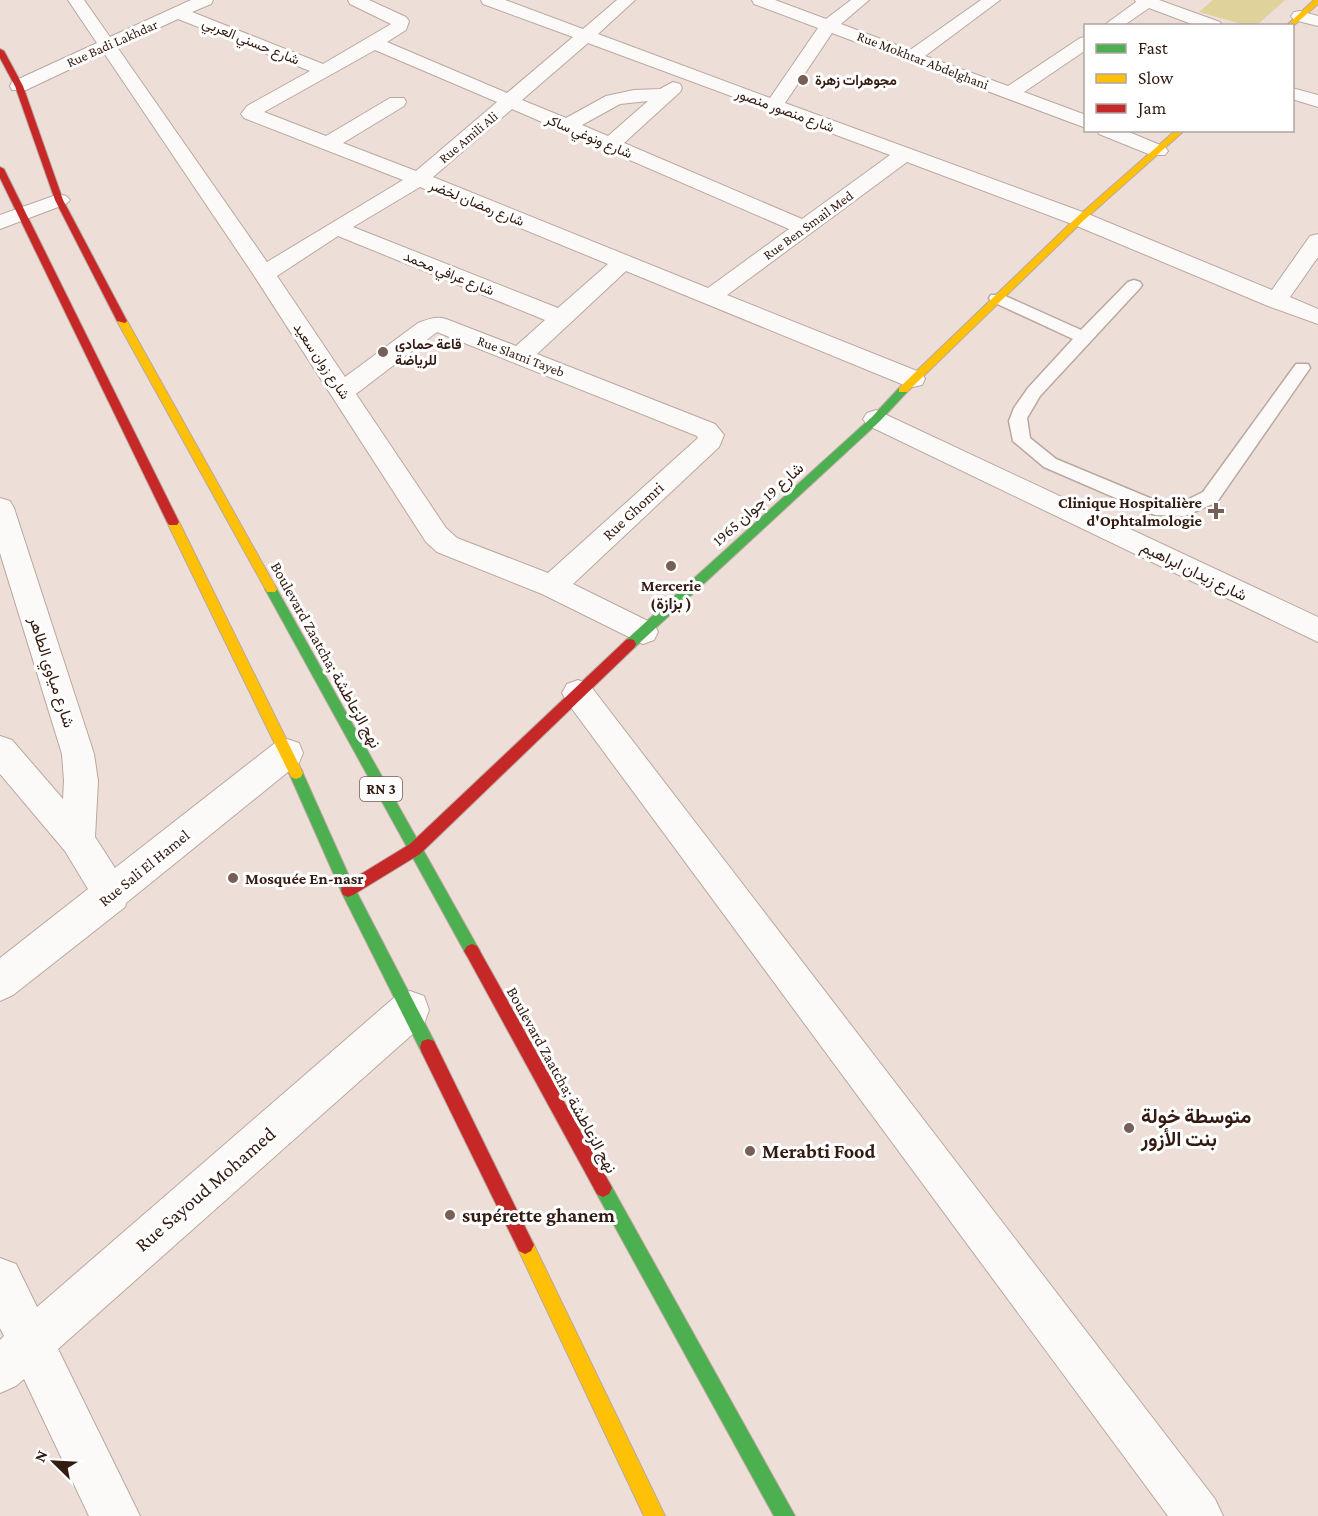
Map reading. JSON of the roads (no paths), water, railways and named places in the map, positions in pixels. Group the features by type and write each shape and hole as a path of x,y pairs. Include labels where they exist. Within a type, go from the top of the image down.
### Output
{"main road":[{"path":"1294,21 1318,0"},
{"name":"Boulevard Zaatcha; نهج الزعاطشة","path":"0,51 19,86 59,200 210,480 786,1516"},
{"name":"شارع 19 جوان 1965","path":"348,890 415,849 643,632 876,419 913,379 1080,219 1179,132"},
{"path":"0,169 287,753 348,890 410,1010 655,1516"}],"street":[{"name":"شارع زوان سعيد","path":"76,0 343,391 436,535 447,545 552,586 643,632"},
{"name":"Rue Badi Lakhdar","path":"19,86 205,0"},
{"name":"شارع رمضان لخضر","path":"356,0 400,21 400,26 397,30 323,70 254,110 251,114 419,179 913,379"},
{"name":"شارع منصور منصور","path":"489,0 1080,219"},
{"name":"Rue Amili Ali","path":"264,274 419,179 627,0"},
{"name":"Rue Mokhtar Abdelghani","path":"760,0 1084,121"},
{"path":"795,0 808,17"},
{"path":"774,106 829,25 861,0"},
{"path":"912,57 992,0"},
{"path":"1114,24 1147,0 1209,24"},
{"name":"شارع حسني العربي","path":"179,13 323,70"},
{"path":"1294,21 1318,21"},
{"name":"شارع ونوغي ساكر","path":"374,43 805,228"},
{"path":"1010,93 1084,43"},
{"path":"610,145 689,74"},
{"path":"1294,93 1318,101"},
{"path":"567,126 604,102 617,97 665,95"},
{"path":"327,144 397,102"},
{"path":"1111,132 1158,151"},
{"name":"Rue Ben Smail Med","path":"710,297 905,154"},
{"path":"0,223 59,200"},
{"path":"1080,219 1318,317"},
{"name":"شارع عرافي محمد","path":"336,228 561,318"},
{"path":"1276,301 1318,241"},
{"path":"521,355 622,263"},
{"name":"Rue Slatni Tayeb","path":"343,391 432,325 438,324 706,430 711,435"},
{"name":"شارع زيدان ابراهيم","path":"876,419 1318,630"},
{"name":"Rue Ghomri","path":"552,586 710,441 711,435"},
{"name":"شارع مياوي الطاهر","path":"0,508 78,754 81,781 77,840"},
{"path":"578,693 1198,1516"},
{"path":"0,750 77,840 112,895"},
{"name":"Rue Sali El Hamel","path":"0,982 112,895 287,753"},
{"name":"Rue Sayoud Mohamed","path":"15,1356 410,1010"},
{"path":"0,1280 15,1356 115,1516"}],"lane":[{"path":"1134,285 1082,337 1025,404 1018,417 1022,441 1050,463 1155,508 1185,509 1210,497 1302,368"},
{"path":"997,298 1082,337"}],"place":[{"name":"مجوهرات زهرة","path":"803,80"},
{"name":"قاعة حمادي للرياضة","path":"383,352"},
{"name":"Clinique Hospitalière d'Ophtalmologie","path":"1216,511"},
{"name":"Mercerie (بزازة )","path":"671,566"},
{"name":"Mosquée En-nasr","path":"233,878"},
{"name":"متوسطة خولة بنت الأزور","path":"1129,1128"},
{"name":"Merabti Food","path":"750,1151"},
{"name":"supérette ghanem","path":"450,1215"}]}
